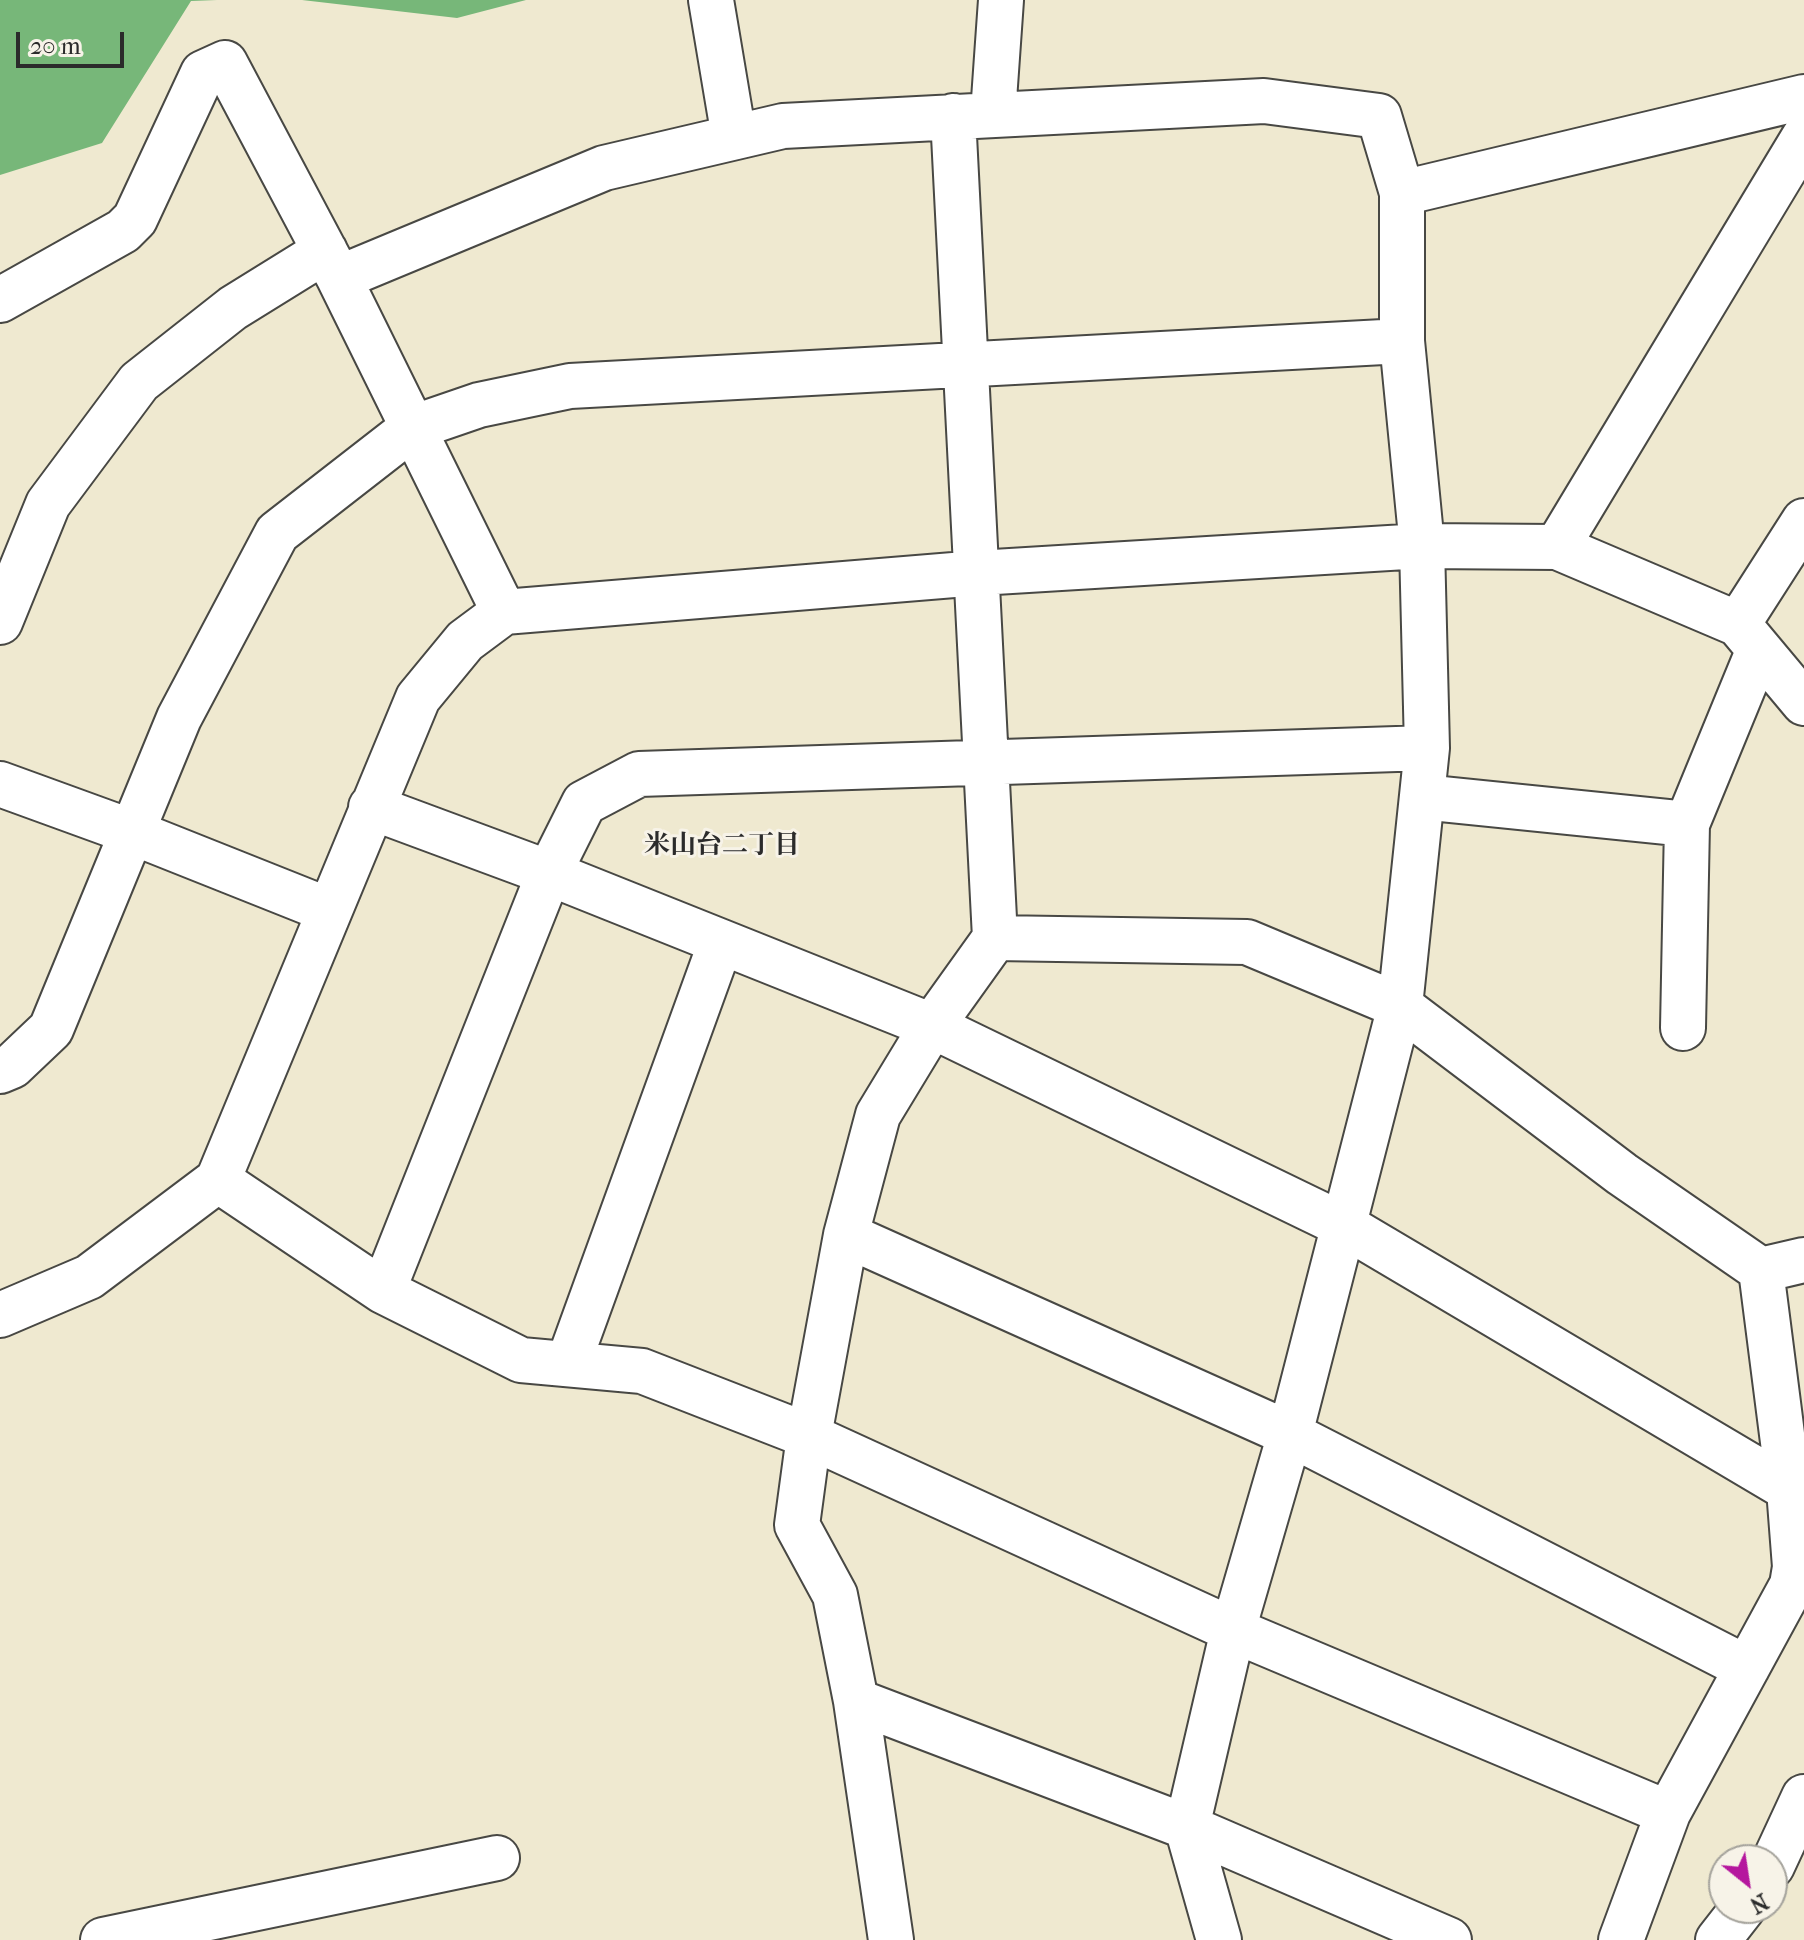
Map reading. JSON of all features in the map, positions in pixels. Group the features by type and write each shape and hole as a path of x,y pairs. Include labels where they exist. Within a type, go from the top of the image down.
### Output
{"street":[{"path":"711,0 734,137"},
{"path":"891,1940 856,1701 835,1595 797,1525 809,1436 846,1235 878,1115 932,1026 995,938 967,364 973,115 1001,0"},
{"path":"0,300 123,231 135,219 203,73 225,63 332,264 504,612"},
{"path":"1402,193 1804,97"},
{"path":"0,622 48,504 139,382 233,308 332,264 604,168 783,126 1264,101 1379,116 1402,193 1402,341 1422,546 1427,748 1400,1006 1290,1434 1233,1630 1187,1827 1219,1940"},
{"path":"1557,547 1804,137"},
{"path":"0,1071 12,1066 51,1029 179,718 277,533 412,428 479,405 570,386 1402,341"},
{"path":"1683,1028 1687,824 1749,636 1804,521"},
{"path":"0,1315 89,1277 218,1180 418,698 465,641 504,612 978,573 1422,546 1557,547 1749,636 1804,703"},
{"path":"383,1291 549,873 584,803 639,774 1427,748"},
{"path":"0,784 132,832 328,910"},
{"path":"1422,797 1687,824"},
{"path":"371,807 549,873 932,1026 1345,1226 1789,1489"},
{"path":"995,938 1247,942 1400,1006 1622,1174 1761,1270 1789,1365 1789,1489 1795,1567 1792,1585 1668,1813 1621,1940"},
{"path":"568,1364 721,942"},
{"path":"218,1180 383,1291 521,1360 642,1371 809,1436 1233,1630 1668,1813"},
{"path":"846,1235 1290,1434 1747,1668"},
{"path":"1761,1270 1804,1260"},
{"path":"856,1701 1187,1827 1406,1931 1449,1940"},
{"path":"1782,1844 1804,1797"},
{"path":"103,1940 227,1928 497,1858"},
{"path":"1718,1940 1730,1924"}],"green space":[{"path":"0,0 217,0 191,1 102,143 0,175"},
{"path":"302,0 526,0 457,18"}],"district":[{"name":"米山台二丁目","path":"722,847"}]}
